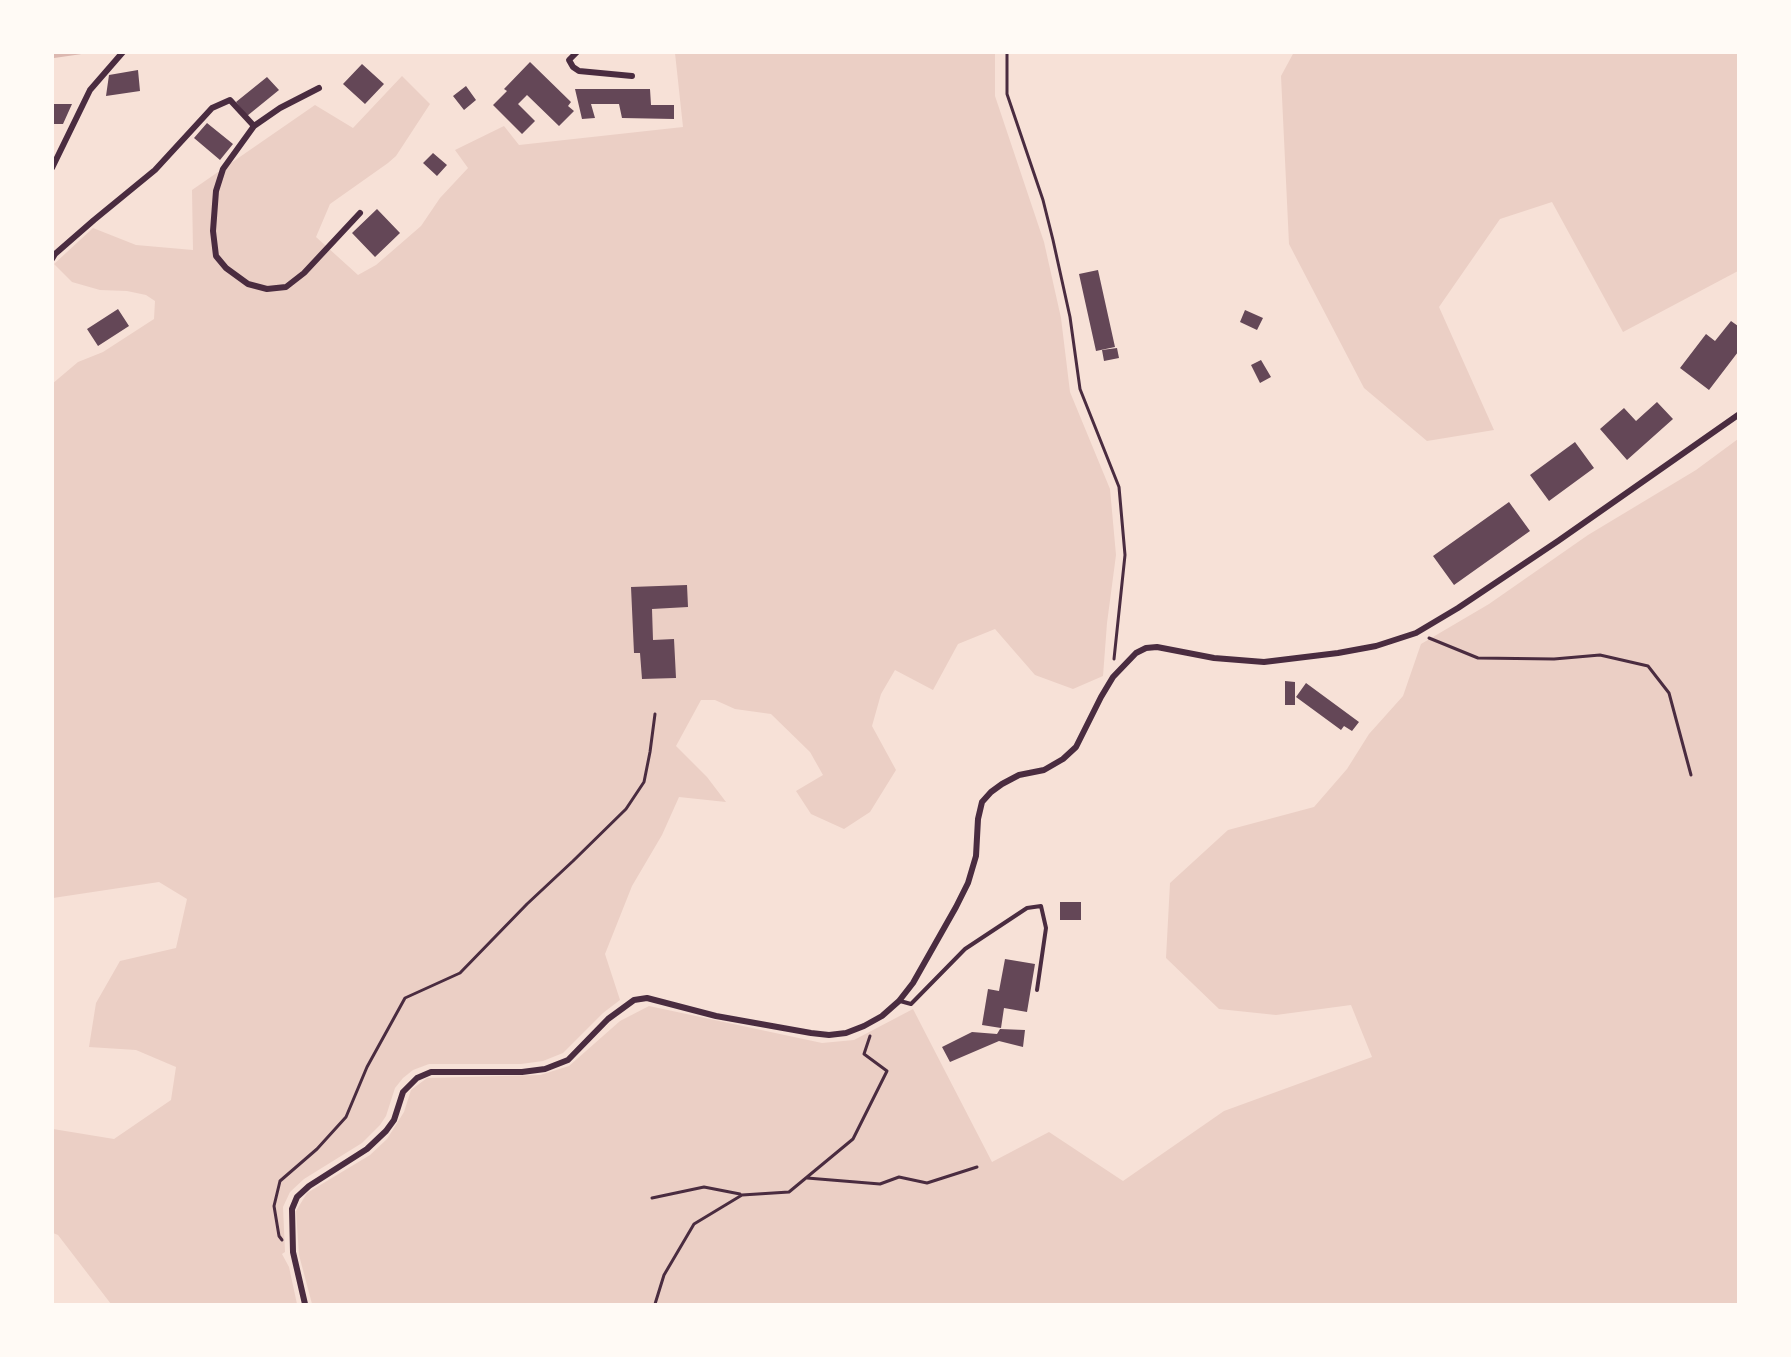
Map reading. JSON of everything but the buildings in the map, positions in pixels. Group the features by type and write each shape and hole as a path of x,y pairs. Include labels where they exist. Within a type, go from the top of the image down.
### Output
{"street":[{"path":"52,168 90,90 123,52"},
{"path":"577,52 569,60 579,71 632,76"},
{"path":"319,88 280,108 254,126 223,169 216,191 213,231 216,256 226,268 248,284 267,289 286,287 304,273 360,213"},
{"path":"52,259 94,220 155,170 212,108 230,100 254,126"},
{"path":"305,1305 293,1252 292,1209 297,1197 309,1186 367,1149 386,1131 394,1120 403,1092 409,1084 431,1072 522,1072 545,1069 568,1060 608,1019 634,1000 647,998 716,1017 829,1035 846,1033 875,1020 899,1001 914,983 968,883 976,856 978,819 982,802 1002,784 1019,776 1044,770 1063,759 1076,747 1101,696 1128,659 1146,648 1157,647 1214,658 1264,662 1376,646 1416,633 1548,548 1738,415"}],"lane":[{"path":"899,1001 911,1004 965,949 1027,908 1041,906 1046,928 1037,990"}],"path":[{"path":"1007,52 1007,94 1043,200 1053,240 1070,317 1080,389 1119,487 1125,555 1116,624 1113,677"},
{"path":"1416,633 1478,658 1554,659 1600,655 1648,666 1669,693 1691,775"},
{"path":"293,1252 279,1236 274,1206 280,1181 317,1149 346,1118 367,1067 405,998 460,973 527,904 626,809 644,782 655,714"},
{"path":"652,1197 704,1187 742,1195 789,1192 807,1178 853,1139 887,1071 864,1054 875,1020"},
{"path":"807,1178 880,1184 899,1177 927,1183 977,1167"},
{"path":"655,1305 664,1275 694,1224 742,1195"}],"shaded area":[{"path":"1294,52 1738,53 1738,271 1623,332 1552,202 1500,219 1439,307 1494,430 1427,441 1364,388 1289,244 1281,76"},
{"path":"675,53 995,53 995,96 1044,242 1061,318 1070,392 1110,489 1116,555 1103,676 1073,689 1035,675 995,629 958,644 933,690 895,670 881,694 872,726 896,770 870,812 844,829 811,814 796,791 823,775 810,752 771,714 735,709 715,700 701,700 676,746 707,777 726,802 679,797 662,835 632,886 605,954 620,1000 603,1013 563,1053 543,1061 521,1064 429,1064 413,1070 403,1078 395,1088 386,1116 380,1125 362,1143 304,1179 290,1192 283,1207 285,1252 282,1254 289,1267 297,1304 111,1304 58,1235 53,1233 53,1129 114,1139 171,1100 176,1067 136,1050 89,1047 96,1003 120,961 176,948 187,899 159,882 53,898 52,384 78,362 103,352 154,319 155,301 146,295 127,291 100,290 72,282 54,264 93,228 136,245 193,250 192,190 315,105 353,128 402,76 430,104 396,156 330,204 316,237 358,275 376,265 421,226 440,198 468,168 455,150 504,126 519,145 683,127"},
{"path":"1738,439 1738,1304 312,1304 299,1255 296,1211 307,1193 370,1155 387,1139 404,1112 411,1090 427,1078 540,1075 569,1066 620,1021 649,1006 822,1043 854,1040 913,1009 992,1162 1049,1132 1123,1181 1224,1111 1372,1057 1351,1005 1276,1015 1219,1009 1166,958 1170,883 1228,830 1314,807 1347,769 1369,734 1403,696 1421,644 1489,604 1588,535 1696,470"}],"waterway":[{"path":"52,56 80,52"}]}
